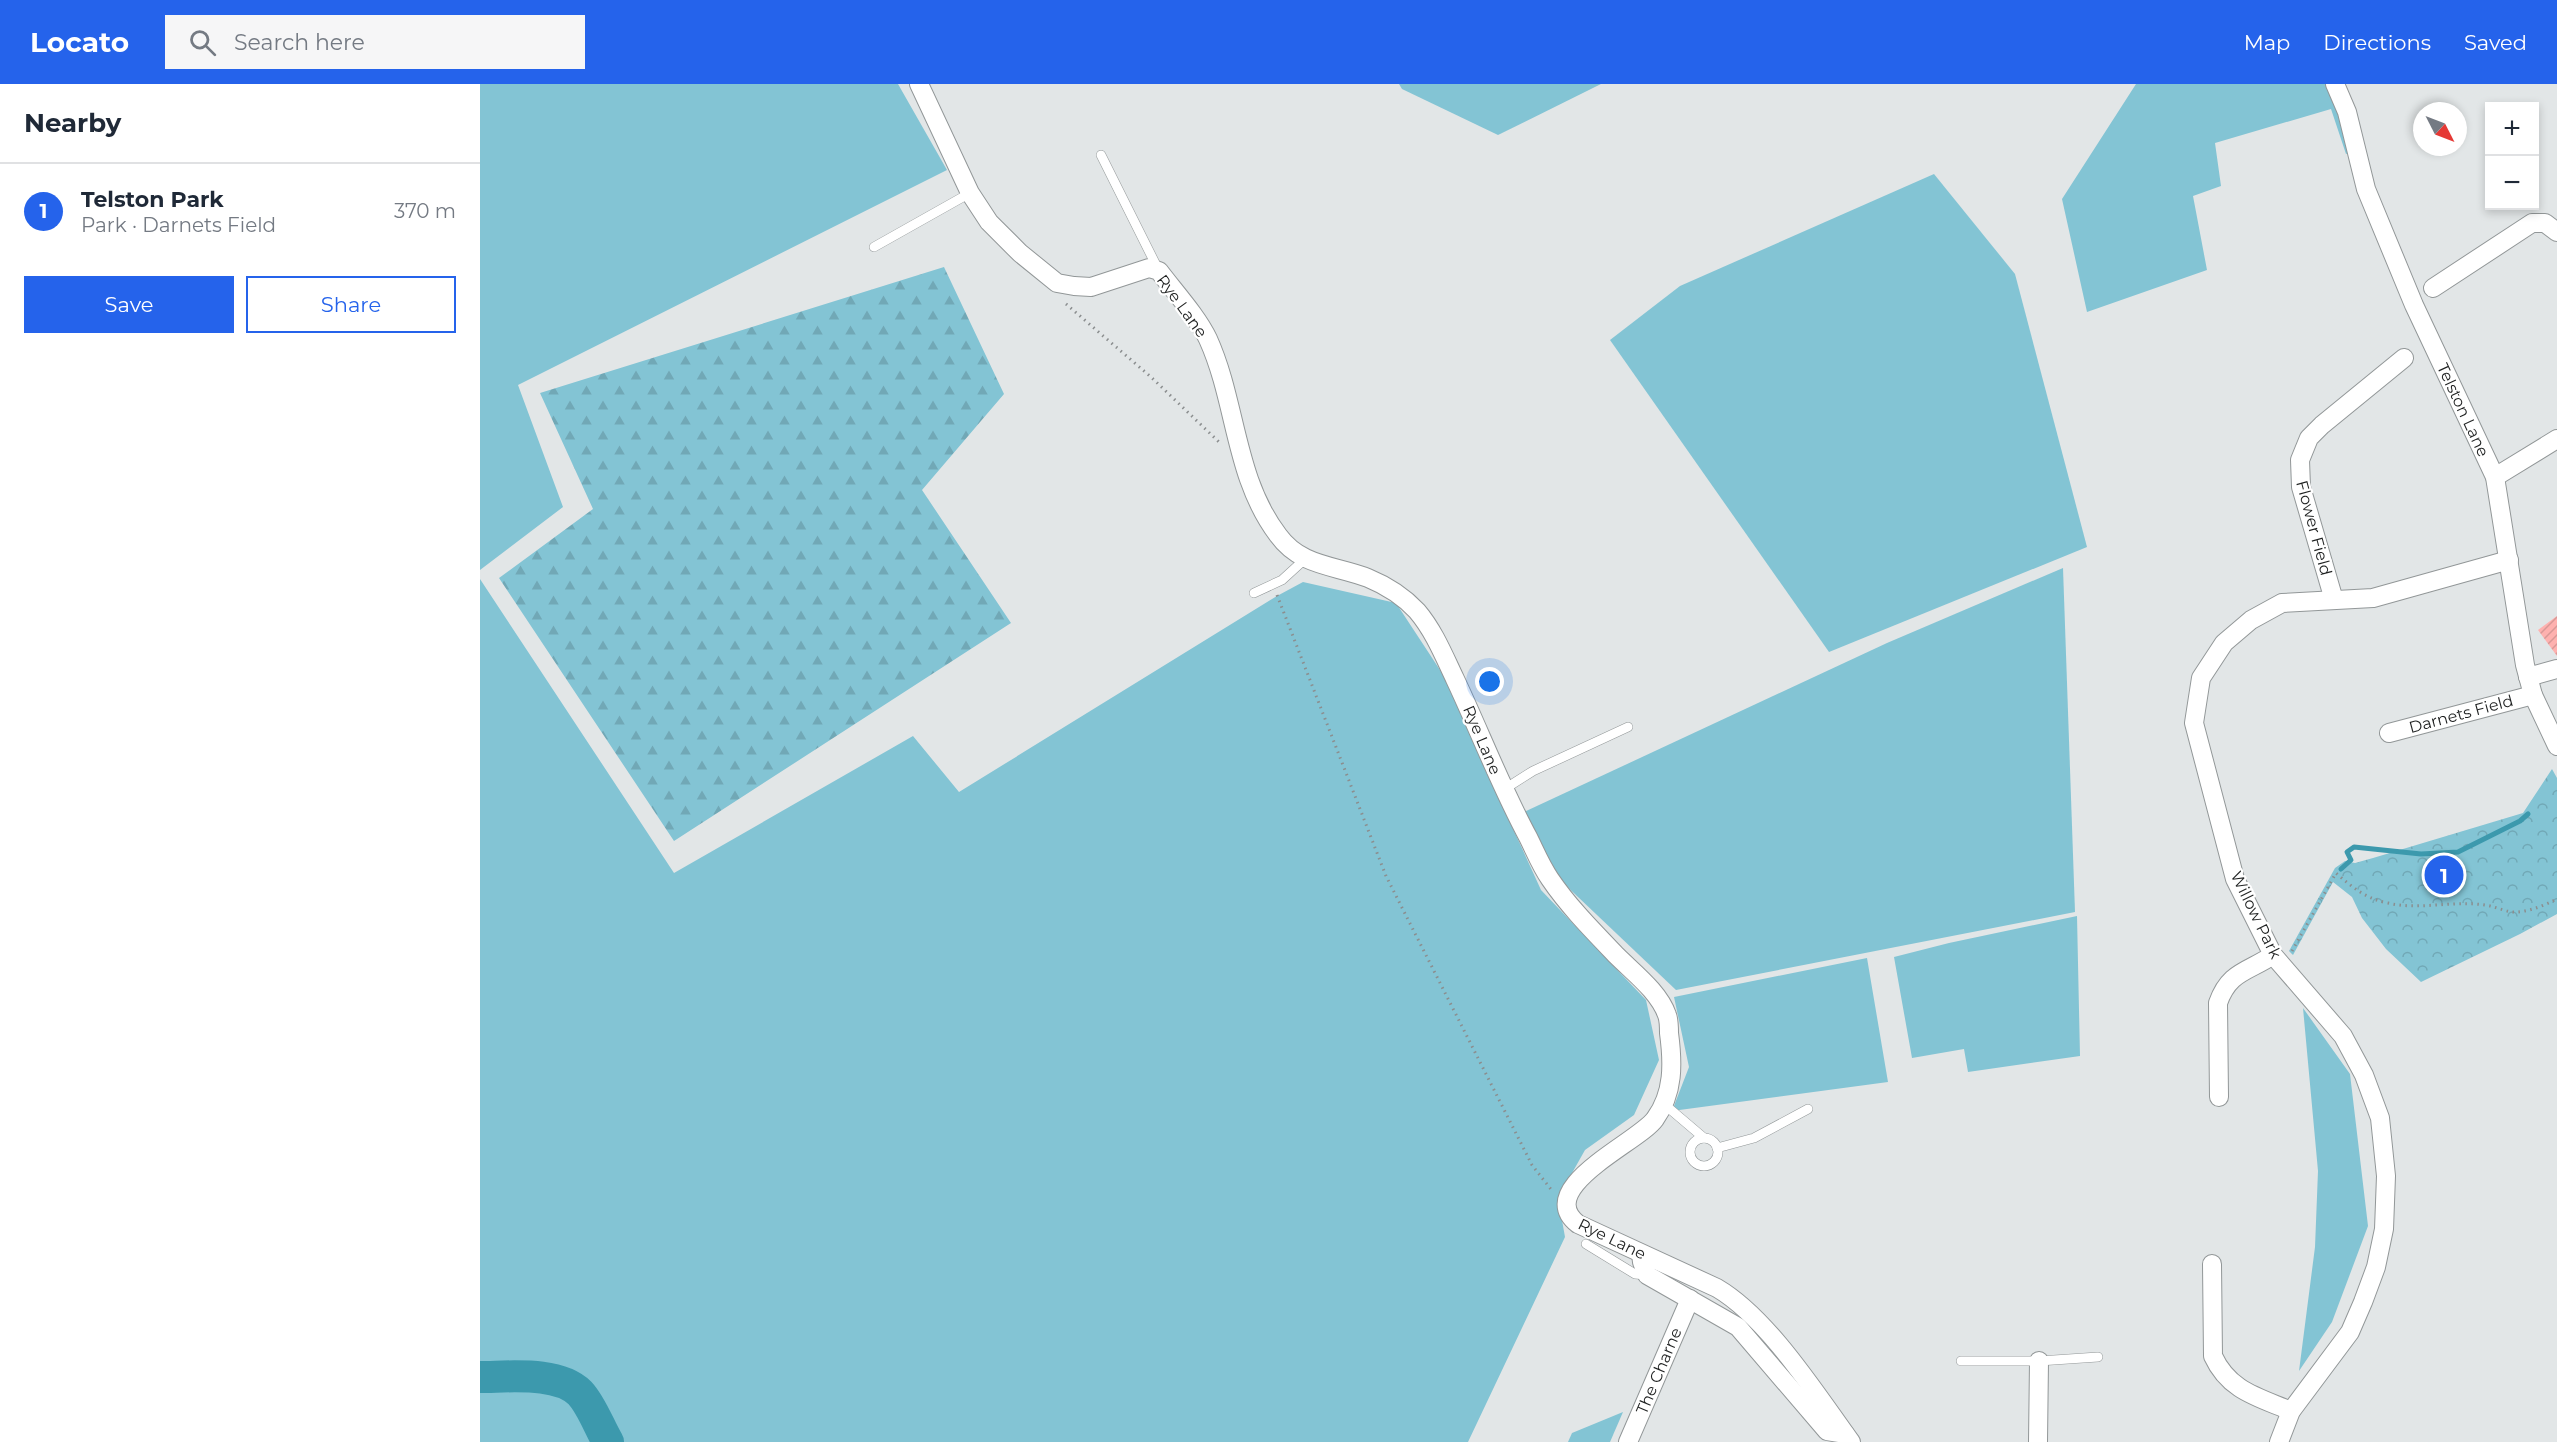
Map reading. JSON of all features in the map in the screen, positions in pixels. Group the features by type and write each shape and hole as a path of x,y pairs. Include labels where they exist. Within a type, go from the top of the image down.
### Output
{"street":[{"path":"919,84 970,193 989,222 1020,253 1057,283"},
{"name":"Telston Lane","path":"2335,84 2347,112 2366,189 2414,305 2495,477 2518,629 2531,686 2557,746"},
{"path":"2433,288 2532,223 2545,223 2557,232"},
{"name":"Rye Lane","path":"1057,283 1091,287 1149,268 1159,271 1207,337 1227,394 1242,463 1262,510 1279,538 1305,559 1335,570 1366,577 1388,588 1415,609 1426,623 1446,661 1503,790 1550,879 1600,938 1654,993 1667,1015 1672,1057 1670,1086 1664,1104 1644,1131 1589,1169 1573,1186 1567,1205 1570,1216 1578,1224 1717,1288 1738,1302 1779,1346 1848,1438"},
{"name":"Flower Field","path":"2334,600 2301,487 2300,460 2309,438 2322,425 2404,358"},
{"path":"2495,477 2557,439"},
{"name":"Willow Park","path":"2279,1442 2291,1411 2350,1332 2363,1302 2376,1267 2384,1229 2386,1176 2380,1118 2364,1075 2343,1036 2278,962 2235,879 2194,723 2201,678 2224,643 2251,620 2282,603 2373,598 2509,560"},
{"name":"Darnets Field","path":"2389,733 2531,686 2557,669"},
{"path":"2219,1097 2218,1003 2222,992 2235,976 2278,962"},
{"path":"1641,1254 1647,1275 1738,1327 1827,1431 1848,1438"},
{"path":"2212,1264 2212,1356 2219,1369 2240,1389 2291,1411"},
{"name":"The Charne","path":"1628,1442 1690,1299"},
{"path":"2038,1442 2039,1361"}],"lane":[{"path":"1101,155 1159,271"},
{"path":"874,247 970,193"},
{"path":"1254,593 1281,580 1305,559"},
{"path":"1503,790 1533,771 1628,727"},
{"path":"1664,1104 1704,1138 1713,1141 1717,1148 1717,1157 1712,1164 1703,1166 1694,1162 1690,1149 1695,1141 1704,1138"},
{"path":"1717,1148 1754,1138 1808,1109"},
{"path":"1586,1244 1635,1274 1647,1275"},
{"path":"1961,1361 2039,1361 2098,1357"}],"path":[{"path":"1057,283 1067,304 1151,377 1242,463"},
{"path":"1281,580 1277,596 1386,876 1532,1165 1558,1198 1567,1205"},
{"path":"2278,962 2336,873 2359,893 2387,903 2410,906 2447,903 2488,906 2515,913 2545,905 2557,899"}],"green space":[{"path":"480,84 898,84 947,170 518,385 563,507 480,570"},
{"path":"1399,84 1601,84 1498,135 1402,89"},
{"path":"2136,84 2331,84 2355,151 2346,154 2331,109 2215,143 2221,186 2193,196 2207,270 2087,312 2062,199"},
{"path":"1934,174 2015,274 2087,547 1829,652 1610,340 1680,286"},
{"path":"944,267 1004,394 922,490 1011,623 674,841 499,578 593,509 540,393"},
{"path":"2063,568 2075,912 1676,990 1558,878 1524,812 1887,643"},
{"path":"480,579 674,873 913,736 959,792 1303,582 1396,603 1442,673 1541,890 1646,1000 1659,1060 1634,1115 1585,1150 1558,1198 1565,1237 1468,1442 480,1442"},
{"path":"2552,769 2557,778 2557,914 2421,982 2386,949 2362,918 2352,897 2333,882 2293,955 2289,951 2335,868 2345,861 2355,863 2523,813"},
{"path":"2077,916 2080,1056 1968,1072 1964,1049 1912,1058 1894,957"},
{"path":"1867,958 1888,1082 1672,1111 1689,1067 1674,997"},
{"path":"2303,1008 2350,1074 2368,1226 2332,1322 2299,1371 2315,1247 2318,1171"},
{"path":"1623,1412 1610,1442 1568,1442 1572,1433"}],"building":[{"path":"2557,616 2557,656 2538,630"}],"waterway":[{"path":"2341,869 2351,860 2347,852 2354,847 2421,854 2458,852 2520,821 2528,814"},
{"path":"480,1377 546,1378 571,1386 588,1404 608,1442"}],"place":[{"name":"Telston Park","path":"2444,875"}]}
